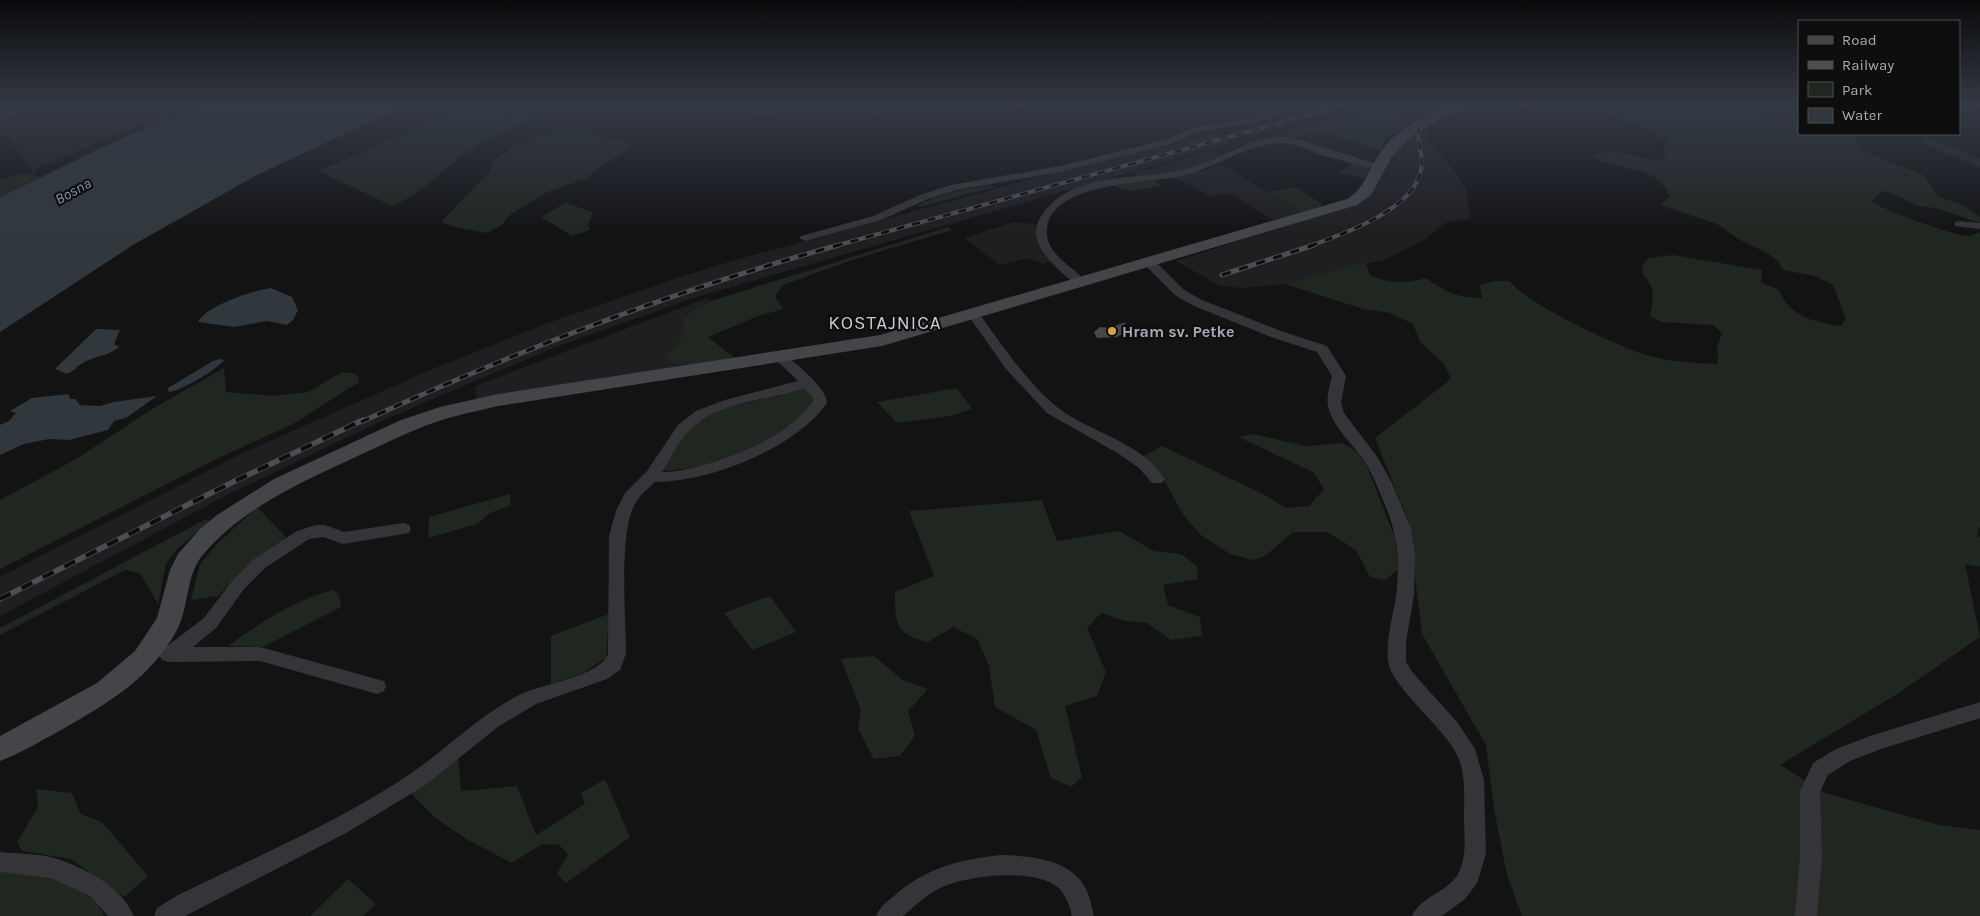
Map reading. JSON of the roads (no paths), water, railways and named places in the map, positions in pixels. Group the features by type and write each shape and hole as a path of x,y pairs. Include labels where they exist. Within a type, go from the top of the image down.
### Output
{"main road":[{"path":"0,749 105,692 123,680 148,655 166,627 174,605 176,584 186,559 206,537 232,516 292,479 392,432 449,411 498,400 882,340 974,315 1357,200 1369,188 1378,166 1393,147"}],"street":[{"path":"805,238 877,218 924,197 955,187 1017,178 1148,147"},
{"path":"1080,283 1052,256 1043,242 1040,226 1044,218 1059,202 1069,195 1086,188 1109,182 1140,180 1185,173 1210,164 1234,152 1252,147"},
{"path":"1311,147 1342,158 1378,166"},
{"path":"1959,224 1980,226"},
{"path":"1149,262 1180,293 1198,303 1276,334 1322,349 1339,376 1334,404 1337,414 1370,458 1384,484 1403,529 1407,554 1405,594 1397,642 1397,662 1406,678 1450,728 1468,755 1474,780 1475,854 1469,876 1456,892 1423,916"},
{"path":"974,315 1011,366 1052,410 1124,451 1144,465 1157,479"},
{"path":"651,477 678,477 751,454 796,428 820,403 818,394 780,357"},
{"path":"165,916 186,903 339,826 402,789 417,780 492,720 529,699 600,674 613,665 617,654 617,536 620,520 632,497 651,477 675,438 701,414 713,408 786,390 807,382"},
{"path":"171,655 210,623 238,585 259,564 303,536 324,531 343,538 356,537 404,528"},
{"path":"148,655 260,654 378,686"},
{"path":"1806,916 1811,856 1810,792 1820,769 1843,755 1877,742 1980,710"},
{"path":"0,862 53,868 98,889 123,916"},
{"path":"887,916 910,895 938,879 978,866 1021,865 1042,868 1062,877 1074,890 1083,916"}],"water":[{"name":"Bosna","path":"104,147 317,147 257,175 133,245 0,332 0,197"},
{"path":"271,288 292,297 298,310 293,320 287,325 267,321 234,327 198,322 203,316 220,305 253,292"},
{"path":"96,329 120,330 114,344 119,347 110,353 85,361 67,374 55,369"},
{"path":"224,360 207,374 169,392 168,388 213,361"},
{"path":"68,394 70,399 75,399 80,405 100,406 114,402 157,396 126,418 114,421 108,430 69,440 49,439 24,444 0,455 0,425 9,421 16,413 10,411 32,398"}],"railway":[{"path":"835,246 1194,147"},
{"path":"1310,246 1356,228 1388,211 1401,201 1412,190 1419,177 1421,166 1420,147"},
{"path":"361,422 478,371 597,324 717,282 839,245"},
{"path":"1222,275 1314,245"},
{"path":"0,599 233,482 363,420"}],"place":[{"name":"Hram sv. Petke","path":"1112,331"}],"district":[{"name":"KOSTAJNICA","path":"885,322"}]}
